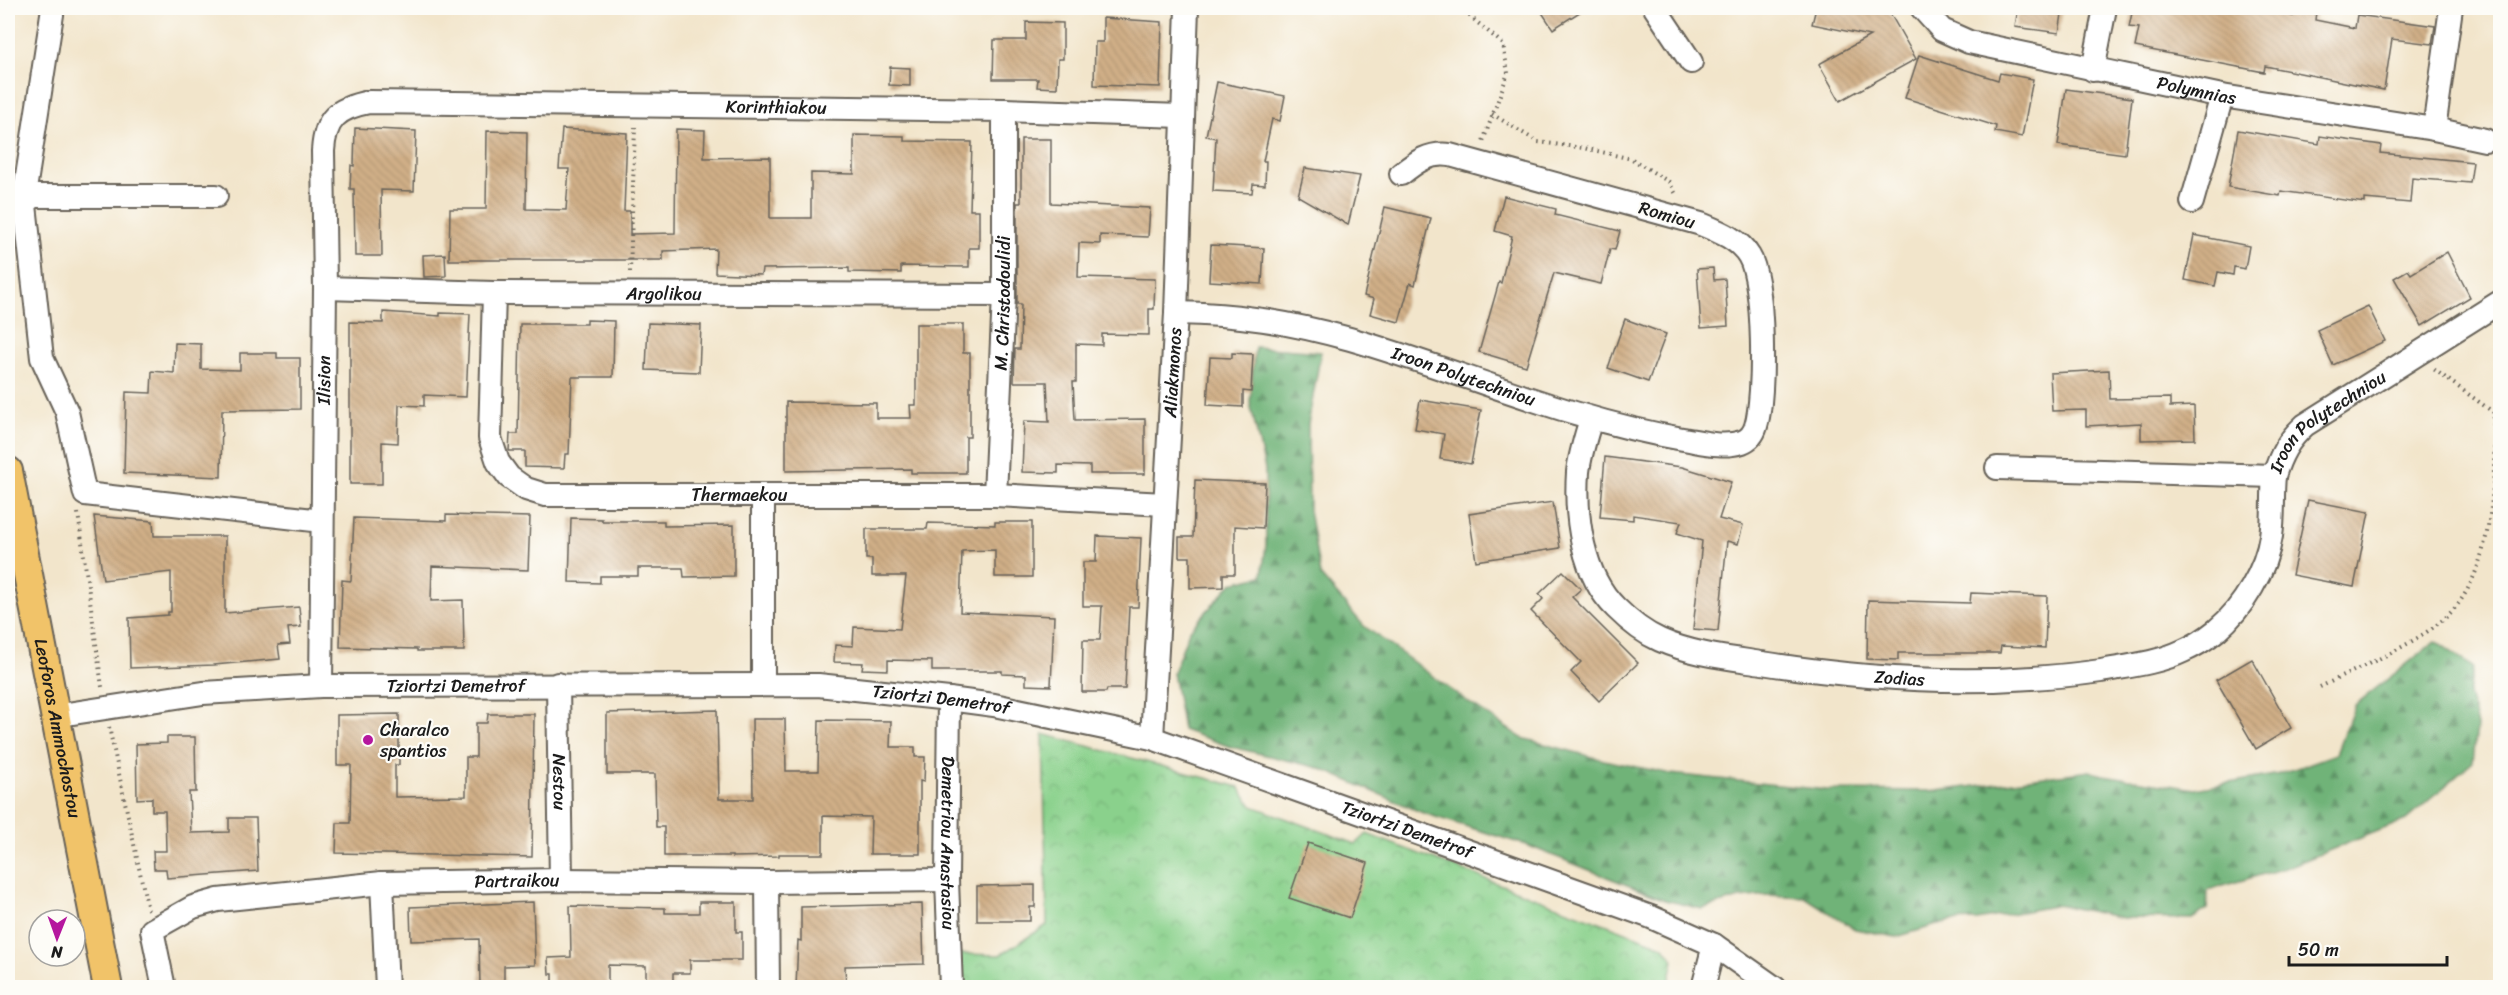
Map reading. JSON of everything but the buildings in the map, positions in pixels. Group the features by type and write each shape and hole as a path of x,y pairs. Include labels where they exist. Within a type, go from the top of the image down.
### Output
{"main road":[{"name":"Leoforos Ammochostou","path":"8,471 108,987"}],"street":[{"path":"53,8 24,196 42,358 67,412 85,494 322,521"},
{"name":"Aliakmonos","path":"1152,738 1176,313 1187,8"},
{"path":"1655,8 1691,62"},
{"name":"Polymnias","path":"1922,8 1942,30 1969,42 2222,96 2434,129 2485,140"},
{"path":"2093,70 2105,8"},
{"path":"2434,129 2451,8"},
{"path":"2192,202 2222,96"},
{"name":"Korinthiakou","path":"369,102 1004,110 1182,116"},
{"name":"Ilision","path":"321,686 325,288 324,138 329,124 338,114 349,106 369,102"},
{"name":"M. Christodoulidi","path":"995,495 1004,295 1004,110"},
{"name":"Romiou","path":"1401,174 1414,163 1434,154 1450,155 1694,222 1714,229 1738,243 1749,255 1755,272 1762,319 1759,415 1749,439"},
{"path":"24,196 216,196"},
{"name":"Argolikou","path":"325,288 494,293 1004,295"},
{"name":"Thermaekou","path":"494,293 490,438 498,462 509,477 526,489 545,495 763,497 995,495 1165,504"},
{"name":"Iroon Polytechniou","path":"1997,468 2274,476 2280,457 2294,435 2305,426 2500,302"},
{"name":"Iroon Polytechniou","path":"1176,313 1230,314 1305,327 1438,366 1591,419 1656,435 1711,444 1730,444 1749,439"},
{"name":"Zodias","path":"1591,419 1578,470 1579,513 1589,564 1614,606 1659,640 1692,650 1794,668 1883,678 1946,680 2057,676 2133,666 2184,651 2219,628 2257,578 2266,557 2271,536 2274,476"},
{"path":"763,497 763,684"},
{"name":"Nestou","path":"558,684 561,880"},
{"name":"Tziortzi Demetrof","path":"54,716 203,693 321,686 818,685 994,705 1152,738 1651,917 1714,945 1775,987"},
{"name":"Demetriou Anastasiou","path":"949,699 947,880 951,987"},
{"name":"Partraikou","path":"152,930 193,908 218,900 382,884 561,880 767,882 947,880"},
{"path":"767,882 768,987"},
{"path":"382,884 387,987"},
{"path":"152,930 164,987"},
{"path":"1702,987 1714,945"}],"path":[{"path":"1460,8 1503,44 1508,73 1475,162"},
{"path":"629,294 635,105"},
{"path":"1492,114 1538,142 1584,148 1632,159 1669,182 1694,222"},
{"path":"2320,687 2377,660 2423,634 2454,609 2474,574 2489,524 2496,457 2493,412 2417,356"},
{"path":"85,494 76,499 105,708 152,930"}],"green space":[{"path":"1255,347 1321,352 1308,424 1309,510 1320,575 1364,626 1468,702 1522,738 1604,760 1671,774 1827,790 1937,791 2090,771 2195,789 2280,774 2336,754 2355,705 2436,641 2473,667 2469,695 2477,726 2473,762 2406,820 2285,868 2208,890 2207,909 2192,919 2123,918 2059,905 1977,920 1951,921 1896,937 1855,929 1805,897 1767,895 1740,898 1702,909 1665,900 1529,846 1423,813 1319,768 1228,746 1183,730 1173,673 1189,631 1232,583 1262,576 1266,545 1265,469 1250,403"},
{"path":"1043,734 1239,787 1252,806 1356,844 1367,834 1663,946 1674,960 1668,988 961,988 959,954 1000,955 1047,925"}],"place":[{"name":"Charalco spantios","path":"368,740"}]}
